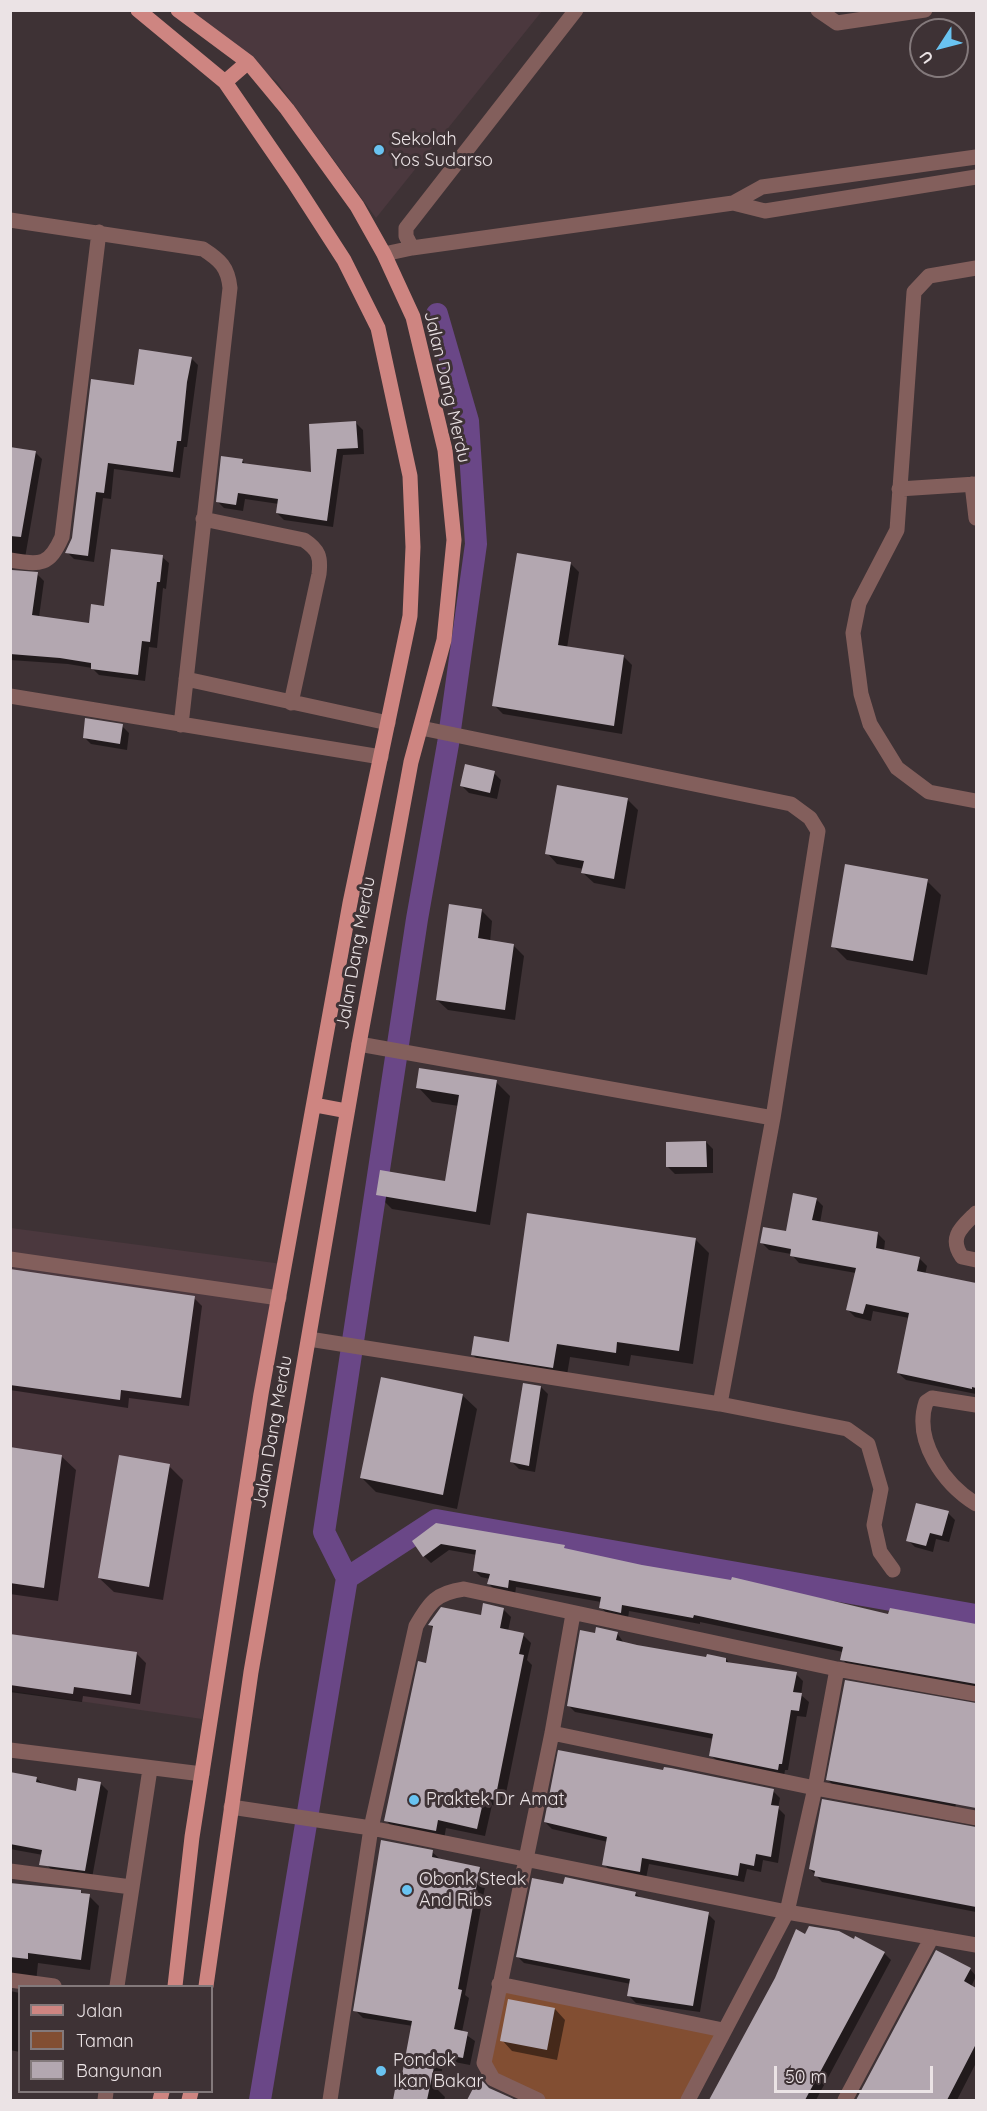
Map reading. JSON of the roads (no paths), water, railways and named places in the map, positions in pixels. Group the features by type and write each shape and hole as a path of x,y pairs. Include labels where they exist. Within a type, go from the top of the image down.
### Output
{"main road":[{"name":"Jalan Dang Merdu","path":"138,10 225,82 294,181 344,260 378,328 410,476 412,536 410,616 350,903 261,1394 192,1837 175,1985"},
{"name":"Jalan Dang Merdu","path":"178,10 248,62 287,109 350,198 384,254 413,317 445,450 454,540 444,640 411,762 347,1111 251,1671 206,1985"},
{"path":"225,82 248,62"},
{"path":"315,1105 347,1111"}],"street":[{"path":"412,248 406,236 406,228 576,10"},
{"path":"818,10 837,23 926,10"},
{"path":"384,254 412,248 733,203 762,187 976,157"},
{"path":"733,203 765,211 976,177"},
{"path":"10,220 203,249 220,260 228,273 230,288 202,519 181,725"},
{"path":"10,560 42,563 54,555 62,537 99,232"},
{"path":"976,268 928,276 914,292 895,537 871,578 856,614 853,633 861,694 870,724 881,746 905,775 929,792 976,801"},
{"path":"899,489 974,484 976,518"},
{"path":"202,519 304,540 316,548 321,560 319,574 291,703"},
{"path":"186,679 388,723"},
{"path":"10,696 381,757"},
{"path":"421,728 791,804 810,818 818,831 773,1118 720,1404"},
{"path":"359,1044 773,1118"},
{"path":"976,1213 959,1231 955,1239 956,1249 962,1257 976,1260"},
{"path":"10,1259 279,1298"},
{"path":"309,1339 340,1342 720,1404 847,1429 868,1444 881,1489 874,1525 880,1552 893,1570"},
{"path":"976,1405 932,1398 926,1402 922,1429 937,1465 963,1496 976,1504"},
{"path":"330,2100 371,1828 416,1626 428,1606 445,1592 464,1589 573,1614 976,1694"},
{"path":"538,2100 493,2079 484,2065 552,1733 573,1614"},
{"path":"688,2100 787,1912 815,1788 837,1668"},
{"path":"552,1733 815,1788 976,1818"},
{"path":"10,1750 202,1774"},
{"path":"117,1985 150,1769"},
{"path":"231,1807 371,1828 787,1912 976,1945"},
{"path":"10,1871 131,1887"},
{"path":"845,2100 932,1937"},
{"path":"10,1980 47,1985"},
{"path":"500,1984 723,2030"}],"waterway":[{"path":"260,2100 347,1578 324,1532 417,919 448,744 476,544 468,421 437,314"},
{"path":"347,1578 436,1520 976,1615"}],"place":[{"name":"Sekolah Yos Sudarso","path":"379,150"},
{"name":"Praktek Dr Amat","path":"414,1800"},
{"name":"Obonk Steak And Ribs","path":"407,1890"},
{"name":"Pondok Ikan Bakar","path":"381,2071"}]}
